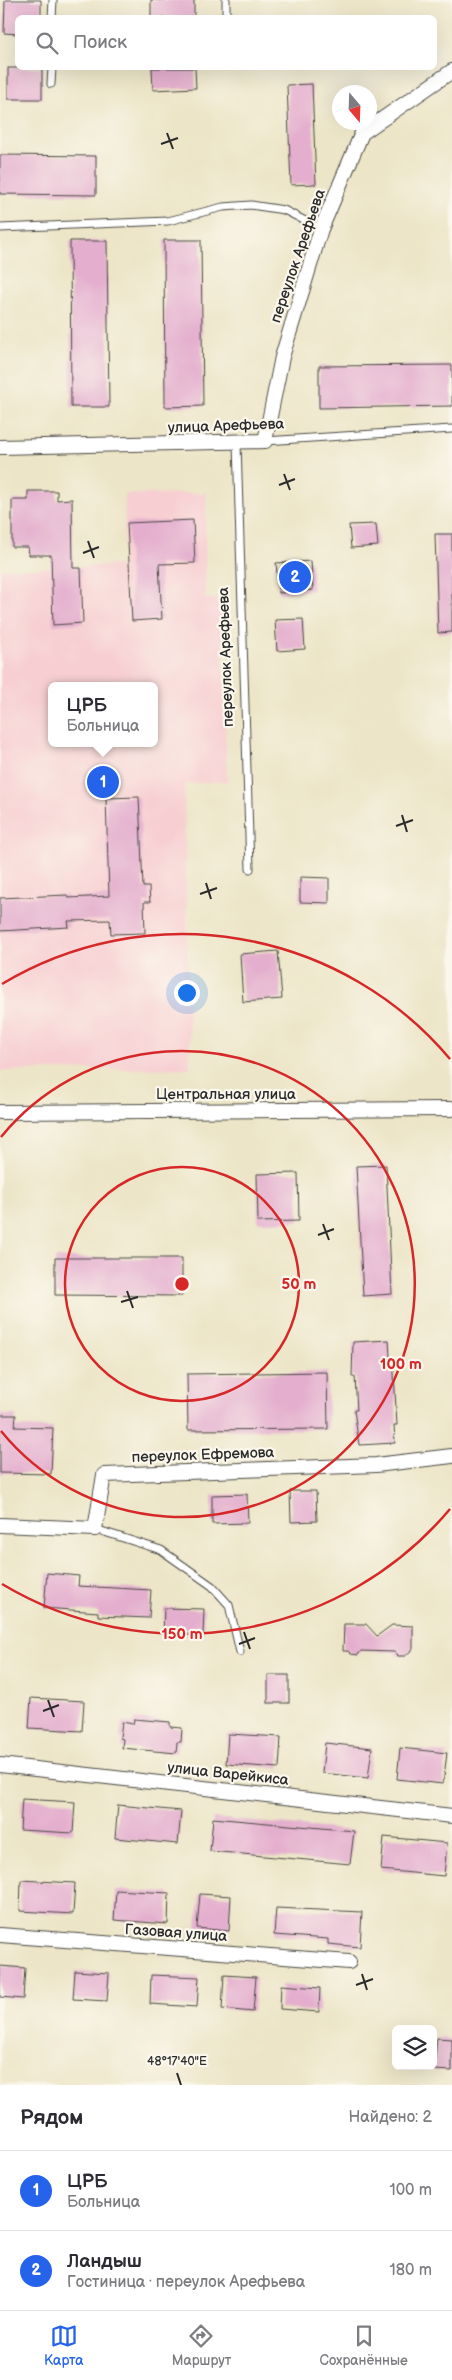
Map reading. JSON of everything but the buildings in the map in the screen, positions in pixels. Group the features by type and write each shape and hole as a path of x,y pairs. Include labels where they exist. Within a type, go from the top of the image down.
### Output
{"street":[{"name":"переулок Арефьева","path":"265,441 282,357 321,229 362,133 452,71"},
{"name":"улица Арефьева","path":"0,447 265,441"},
{"name":"Центральная улица","path":"0,1112 452,1109"},
{"name":"переулок Ефремова","path":"95,1529 104,1474 376,1465 452,1456"},
{"path":"0,1524 95,1529"},
{"name":"улица Варейкиса","path":"0,1765 452,1816"},
{"name":"Газовая улица","path":"0,1935 350,1962"}],"lane":[{"path":"52,15 53,0"},
{"path":"226,0 226,15"},
{"path":"52,70 52,84"},
{"path":"0,228 168,221 223,207 251,205 284,210 321,229"},
{"name":"улица Арефьева","path":"265,441 452,429"},
{"name":"переулок Арефьева","path":"236,443 250,869"},
{"path":"95,1529 162,1550 212,1586 229,1605 240,1652"}],"shaded area":[{"path":"206,493 205,598 221,599 227,781 184,784 190,1068 0,1071 0,569 123,565 125,494"}],"place":[{"name":"Ландыш","path":"295,577"},
{"name":"ЦРБ","path":"103,782"}]}
